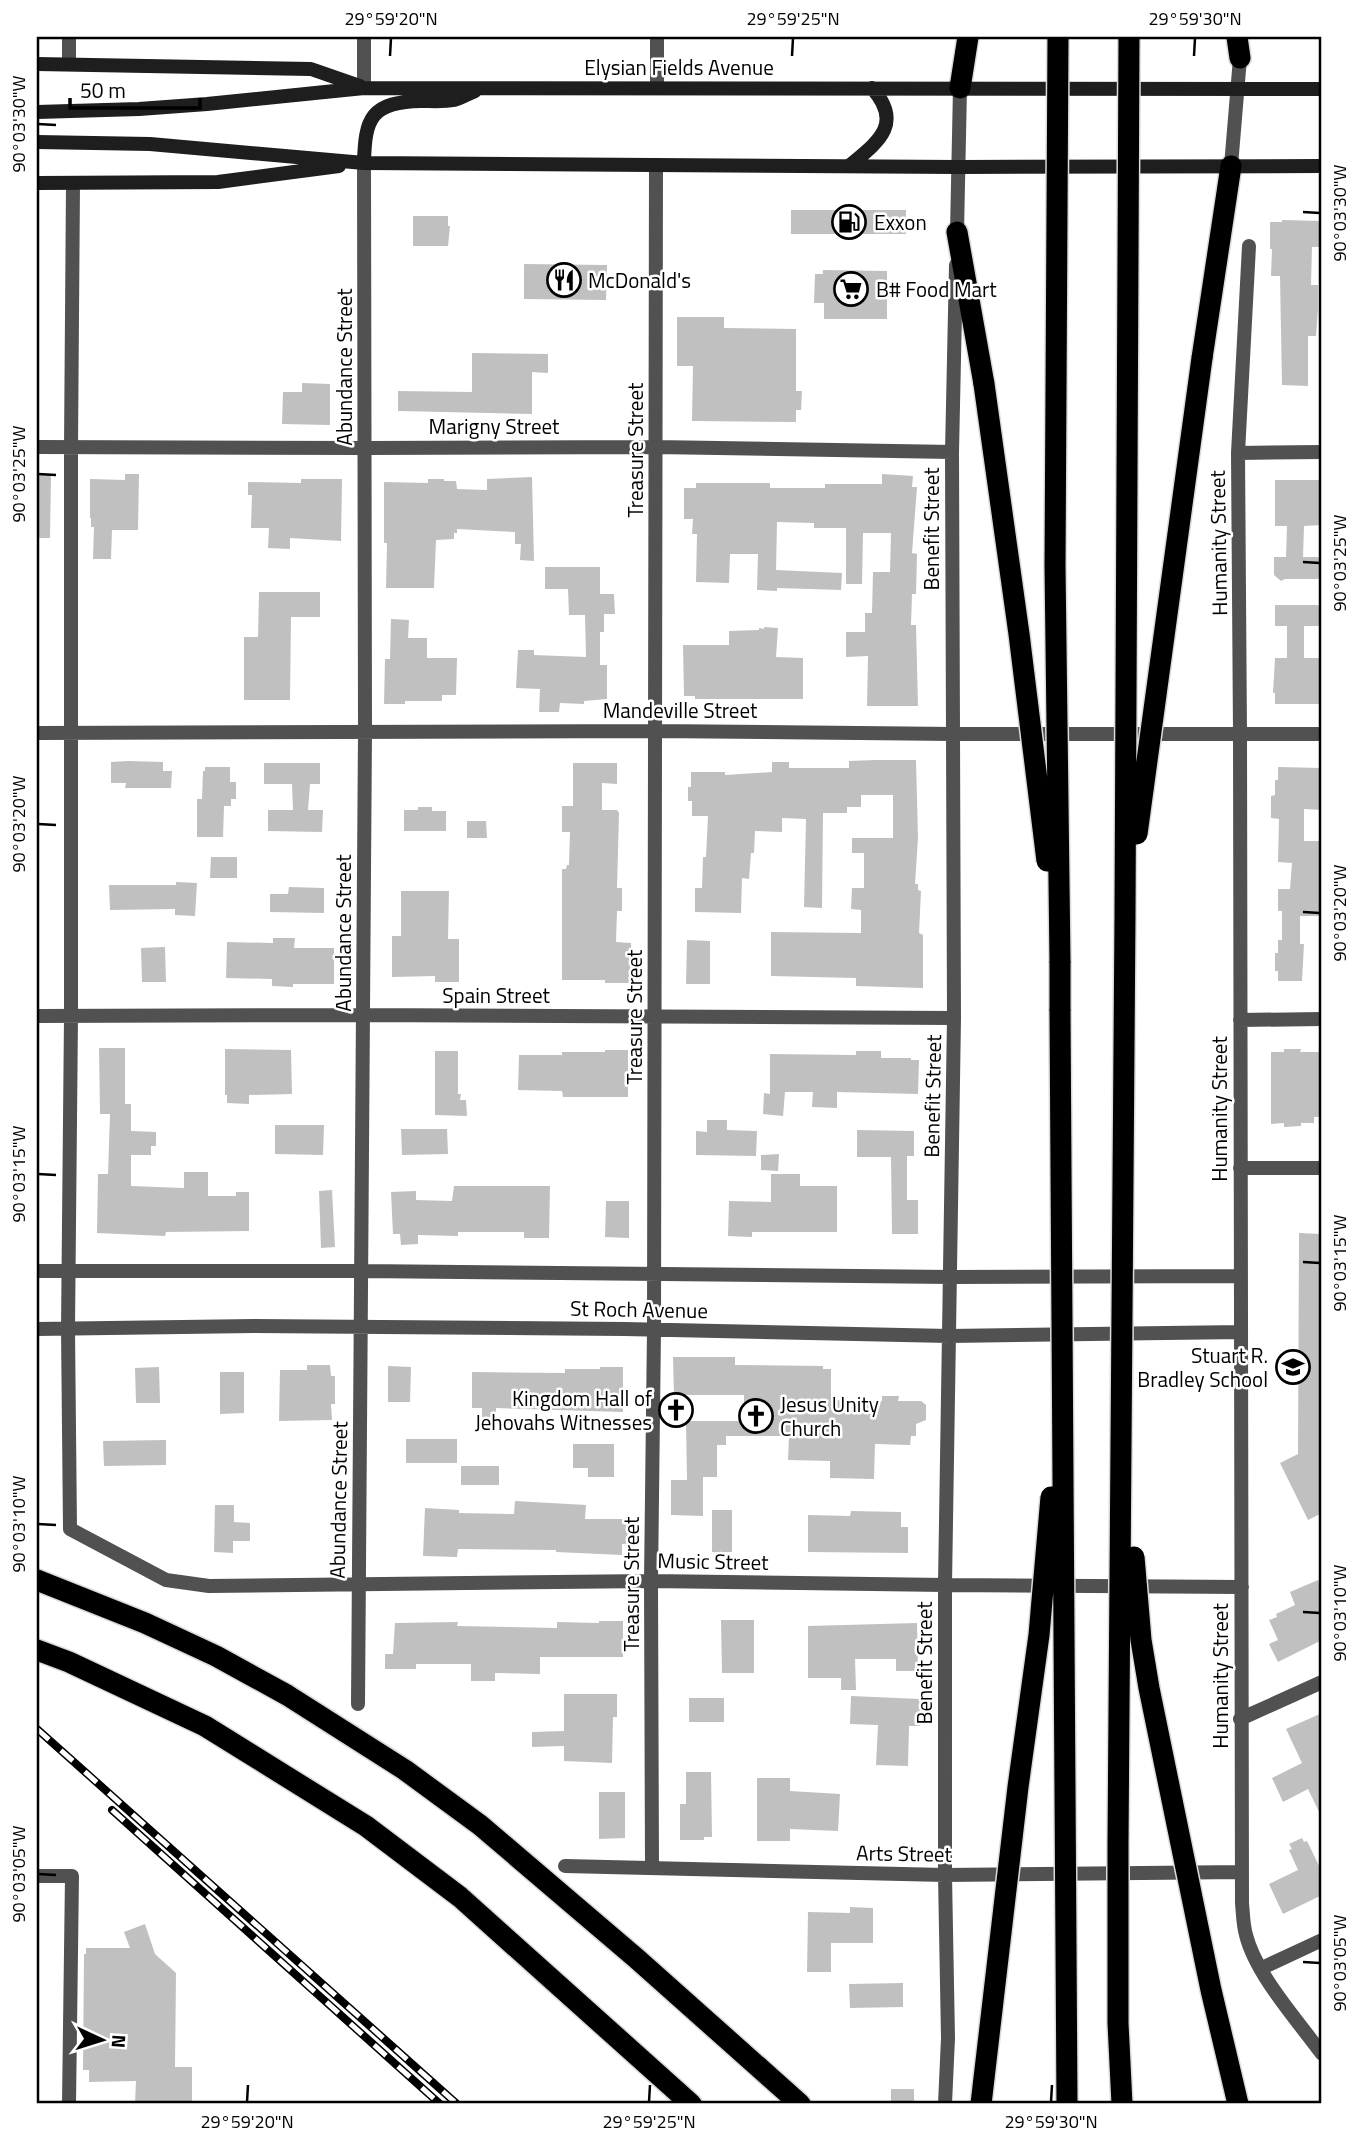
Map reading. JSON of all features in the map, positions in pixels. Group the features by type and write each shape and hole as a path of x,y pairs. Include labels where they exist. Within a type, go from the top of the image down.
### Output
{"highway":[{"path":"960,88 968,37"},
{"path":"1058,37 1055,579 1067,2104"},
{"path":"1122,2104 1118,2023 1118,1844 1129,37"},
{"path":"1125,915 1231,166"},
{"path":"957,232 984,384 1060,961"},
{"path":"1123,1305 1135,1592 1141,1640 1211,1990 1238,2104"},
{"path":"981,2104 1018,1787 1039,1635 1062,1366"},
{"path":"37,1580 145,1623 216,1656 287,1695 405,1770 480,1825 636,1958 800,2104"},
{"path":"37,1650 69,1662 205,1726 366,1826 460,1897 691,2104"}],"main road":[{"path":"37,64 311,69 364,88"},
{"name":"Elysian Fields Avenue","path":"37,112 139,109 364,88 1322,89"},
{"path":"364,163 365,136 372,118 380,109 413,101 452,100 483,88"},
{"path":"849,166 876,143 885,130 886,112 883,101 872,88"},
{"path":"37,142 150,144 364,163 958,167 1322,166"},
{"path":"37,183 218,182 364,163"}],"street":[{"path":"69,37 69,64"},
{"path":"364,37 364,88"},
{"path":"657,37 657,88"},
{"path":"1231,166 1239,44"},
{"name":"Benefit Street","path":"945,2104 948,2038 945,1586 954,1018 952,452 960,88"},
{"name":"Abundance Street","path":"358,1704 365,732 364,163"},
{"name":"Treasure Street","path":"652,1868 656,165"},
{"path":"68,1329 73,184"},
{"name":"Humanity Street","path":"1249,246 1238,453 1242,1872 1245,1933 1250,1947 1274,1989 1322,2054"},
{"name":"Marigny Street","path":"37,447 656,447 952,452"},
{"path":"1238,453 1322,452"},
{"name":"Mandeville Street","path":"37,733 656,731 1322,734"},
{"name":"Spain Street","path":"37,1016 954,1018"},
{"path":"1240,1020 1322,1019"},
{"path":"1240,1168 1322,1168"},
{"name":"St Roch Avenue","path":"37,1271 362,1271 951,1277 1241,1276"},
{"name":"St Roch Avenue","path":"37,1329 654,1329 949,1336 1241,1332"},
{"name":"Music Street","path":"68,1329 70,1529 166,1580 209,1586 651,1581 1242,1587"},
{"path":"1240,1719 1322,1682"},
{"name":"Arts Street","path":"565,1866 945,1875 1242,1872"},
{"path":"37,1876 72,1876 69,2104"},
{"path":"1262,1968 1322,1940"}],"building":[{"name":"Exxon","path":"791,210 906,210 906,234 791,234"},
{"path":"413,216 448,216 448,246 413,246"},
{"path":"1322,221 1322,247 1312,247 1311,285 1318,285 1318,309 1316,336 1308,336 1308,386 1282,385 1280,276 1271,276 1270,222"},
{"path":"524,264 607,265 606,300 524,299"},
{"name":"B# Food Mart","path":"823,270 887,271 887,319 824,319 824,303 814,303 815,274 823,274"},
{"path":"677,317 724,317 724,328 796,329 796,391 802,391 801,410 796,410 796,422 692,421 693,366 677,366"},
{"path":"472,353 548,354 548,373 532,372 532,414 398,411 398,391 472,392"},
{"path":"302,383 330,384 330,425 282,424 283,392 302,392"},
{"path":"37,474 51,474 50,538 37,538"},
{"path":"125,474 139,474 138,530 112,530 111,559 93,559 94,527 91,527 90,518 90,479 125,480"},
{"path":"882,474 913,476 912,487 917,487 912,553 917,554 916,594 912,594 911,625 916,625 918,706 867,706 868,656 846,657 846,632 865,632 865,613 872,613 873,572 890,572 891,533 863,533 862,584 846,584 846,528 814,528 814,523 777,522 776,570 842,573 841,590 757,590 758,554 730,554 729,583 696,582 697,534 692,534 693,519 684,519 684,488 696,488 696,483 770,483 770,488 825,488 825,484 882,484"},
{"path":"532,477 534,561 520,560 521,544 515,544 515,532 457,529 454,539 436,540 434,588 386,588 384,482 428,483 428,479 444,479 456,481 457,489 487,490 487,479"},
{"path":"301,479 342,479 341,541 290,538 290,549 268,548 269,528 251,528 252,495 248,495 248,482 301,483"},
{"path":"1275,480 1322,480 1322,525 1304,526 1303,557 1322,557 1322,579 1281,581 1274,575 1274,557 1286,557 1287,526 1275,526"},
{"path":"545,567 600,567 600,594 614,594 615,614 604,614 604,632 600,632 600,665 607,665 607,699 584,701 584,704 560,703 559,712 539,712 540,689 516,688 518,650 534,650 534,655 586,657 585,615 569,615 568,589 545,589"},
{"path":"259,592 320,592 320,617 291,617 290,700 244,700 244,637 258,637"},
{"path":"1275,605 1322,605 1321,626 1304,626 1304,658 1322,658 1322,704 1275,704 1275,658 1287,658 1287,626 1275,626"},
{"path":"391,619 409,620 408,638 427,638 427,658 457,658 456,695 442,695 442,701 384,704 385,659 390,659"},
{"path":"764,627 778,628 776,657 803,658 803,699 695,699 695,696 684,696 683,645 729,645 729,631 759,630"},
{"path":"916,760 918,838 915,884 918,884 918,890 921,891 919,933 923,935 923,988 856,986 856,978 771,976 771,932 861,933 861,910 851,909 852,888 864,888 864,853 852,853 852,838 893,838 893,795 861,795 861,807 847,807 847,813 823,813 822,908 804,907 806,819 782,818 782,832 755,831 749,879 742,878 741,913 695,912 695,888 702,888 708,816 692,816 692,801 688,801 691,772 725,772 725,775 772,772 772,762 789,762 789,768 849,768 849,761"},
{"path":"111,762 163,762 163,771 172,771 171,788 125,788 126,783 111,783"},
{"path":"264,763 320,763 320,784 310,784 308,810 323,810 322,832 268,831 268,810 293,810 292,784 264,784"},
{"path":"573,763 617,763 617,784 602,783 602,810 617,810 619,813 617,888 622,888 622,911 617,911 616,942 631,943 630,983 562,980 562,869 569,865 570,832 562,832 562,806 573,806"},
{"path":"205,767 230,767 230,782 236,782 236,799 231,799 231,806 224,806 223,837 197,837 197,799 202,799"},
{"path":"1278,767 1322,768 1322,810 1304,809 1304,841 1322,841 1322,916 1300,916 1300,944 1304,944 1302,981 1278,981 1278,971 1275,971 1275,953 1278,953 1278,940 1282,940 1282,911 1278,911 1278,889 1290,889 1292,863 1278,862 1279,819 1271,818 1271,796 1275,795"},
{"path":"418,807 446,811 446,831 404,831 404,810 418,810"},
{"path":"467,821 486,821 487,838 467,838"},
{"path":"211,857 237,857 237,878 210,878"},
{"path":"176,882 197,883 195,916 175,915 175,909 110,910 109,885 176,885"},
{"path":"289,887 324,888 324,913 270,912 270,894 288,894"},
{"path":"401,891 449,891 448,939 459,939 459,982 435,982 435,976 392,977 392,936 401,936"},
{"path":"273,938 295,938 294,948 334,948 334,984 272,986 272,979 226,978 227,942 273,943"},
{"path":"687,940 710,941 710,984 686,984"},
{"path":"165,947 166,982 142,982 141,948"},
{"path":"99,1048 125,1048 125,1104 131,1104 131,1131 156,1132 156,1146 151,1146 151,1155 131,1155 131,1186 184,1188 184,1172 208,1172 208,1196 236,1196 236,1192 249,1192 249,1231 166,1232 165,1236 97,1233 98,1174 108,1174 110,1114 100,1114"},
{"path":"225,1049 291,1050 292,1094 249,1095 249,1104 227,1103"},
{"path":"1284,1049 1322,1052 1322,1117 1314,1117 1314,1123 1284,1127 1284,1123 1271,1124 1271,1052 1284,1052"},
{"path":"628,1050 628,1097 563,1097 562,1091 518,1090 519,1055 562,1055 562,1052"},
{"path":"435,1051 458,1051 458,1094 461,1094 460,1100 466,1100 467,1116 435,1115"},
{"path":"856,1051 881,1051 881,1058 919,1060 918,1094 837,1092 837,1108 812,1107 813,1092 785,1092 783,1116 763,1114 764,1093 770,1094 770,1054 856,1055"},
{"path":"707,1120 727,1120 727,1130 757,1131 756,1156 696,1155 696,1131 707,1132"},
{"path":"275,1125 324,1125 323,1155 275,1154"},
{"path":"401,1129 447,1129 448,1154 402,1155"},
{"path":"857,1130 914,1131 914,1156 907,1156 907,1200 918,1200 918,1234 892,1234 891,1157 857,1157"},
{"path":"779,1154 778,1171 761,1170 761,1155"},
{"path":"771,1174 800,1174 800,1186 837,1186 837,1232 752,1232 752,1237 728,1236 729,1201 771,1202"},
{"path":"454,1186 550,1186 549,1238 524,1238 524,1232 458,1232 458,1236 418,1235 418,1244 401,1245 400,1234 393,1234 391,1192 416,1191 416,1200 452,1201"},
{"path":"332,1190 335,1247 321,1248 319,1191"},
{"path":"606,1201 629,1201 629,1238 605,1237"},
{"path":"1299,1233 1322,1234 1322,1513 1308,1520 1280,1463 1298,1454"},
{"path":"673,1357 735,1357 735,1365 823,1366 823,1369 831,1369 831,1400 882,1401 882,1396 899,1396 898,1401 921,1401 926,1405 926,1420 916,1424 916,1436 911,1436 910,1445 875,1444 874,1479 830,1478 830,1461 788,1460 789,1436 726,1436 726,1445 717,1445 717,1477 703,1477 703,1516 671,1515 671,1480 687,1480 686,1421 744,1421 744,1395 674,1395"},
{"path":"307,1365 330,1365 331,1376 335,1376 332,1420 279,1421 280,1370 307,1370"},
{"path":"388,1366 411,1367 410,1402 388,1402"},
{"path":"159,1367 160,1403 136,1403 135,1368"},
{"path":"623,1367 623,1412 496,1408 496,1417 482,1417 482,1408 472,1408 472,1372 565,1373 565,1369"},
{"path":"220,1372 244,1372 244,1413 220,1414"},
{"path":"406,1439 457,1439 457,1463 406,1463"},
{"path":"166,1440 166,1465 104,1466 103,1441"},
{"path":"573,1444 614,1444 614,1477 588,1477 588,1468 573,1468"},
{"path":"461,1466 499,1466 499,1485 461,1485"},
{"path":"515,1501 586,1505 585,1519 631,1519 631,1544 622,1544 622,1555 556,1550 458,1549 457,1557 423,1556 425,1508 459,1510 459,1513 514,1514"},
{"path":"215,1505 234,1505 234,1522 250,1523 250,1541 233,1541 233,1553 214,1552"},
{"path":"712,1510 732,1510 732,1552 712,1552"},
{"path":"851,1511 901,1512 901,1527 908,1527 908,1553 808,1552 808,1515 850,1516"},
{"path":"1318,1580 1322,1590 1322,1640 1278,1662 1269,1644 1278,1640 1269,1620 1295,1605 1290,1592"},
{"path":"721,1620 754,1620 754,1673 722,1673"},
{"path":"623,1621 623,1657 540,1657 540,1674 495,1673 495,1681 471,1681 471,1664 416,1664 416,1669 385,1669 385,1654 393,1654 395,1623 458,1622 457,1626 557,1628 557,1622"},
{"path":"917,1623 918,1671 896,1671 896,1659 855,1659 856,1690 841,1690 841,1678 808,1678 808,1626"},
{"path":"564,1694 617,1694 617,1717 613,1717 612,1763 564,1761 564,1746 532,1747 532,1732 564,1731"},
{"path":"851,1696 920,1699 920,1726 909,1726 908,1766 876,1765 878,1725 850,1724"},
{"path":"689,1698 724,1698 724,1722 689,1722"},
{"path":"1322,1713 1322,1818 1308,1789 1283,1802 1272,1778 1302,1763 1286,1729"},
{"path":"686,1772 711,1772 712,1837 704,1837 704,1840 680,1840 680,1804 686,1804"},
{"path":"757,1778 790,1778 790,1791 840,1794 838,1831 790,1829 790,1841 757,1841"},
{"path":"599,1792 625,1792 625,1838 599,1839"},
{"path":"1302,1838 1304,1842 1307,1841 1322,1872 1322,1895 1283,1914 1269,1884 1298,1870 1289,1844"},
{"path":"850,1907 873,1908 873,1943 831,1943 831,1972 807,1972 808,1912 850,1913"},
{"path":"145,1924 155,1954 176,1973 175,2067 192,2067 192,2104 135,2104 136,2081 89,2082 89,2070 83,2070 86,1948 130,1948 124,1932"},
{"path":"903,1983 903,2007 850,2008 849,1984"},
{"path":"891,2089 914,2089 914,2104 891,2104"}],"railway":[{"path":"37,1729 457,2104"},
{"path":"112,1810 440,2104"}],"place":[{"name":"Exxon","path":"849,222"},
{"name":"McDonald's","path":"564,280"},
{"name":"B# Food Mart","path":"851,289"},
{"name":"Stuart R. Bradley School","path":"1293,1367"},
{"name":"Kingdom Hall of Jehovahs Witnesses","path":"676,1410"},
{"name":"Jesus Unity Church","path":"756,1416"}]}
